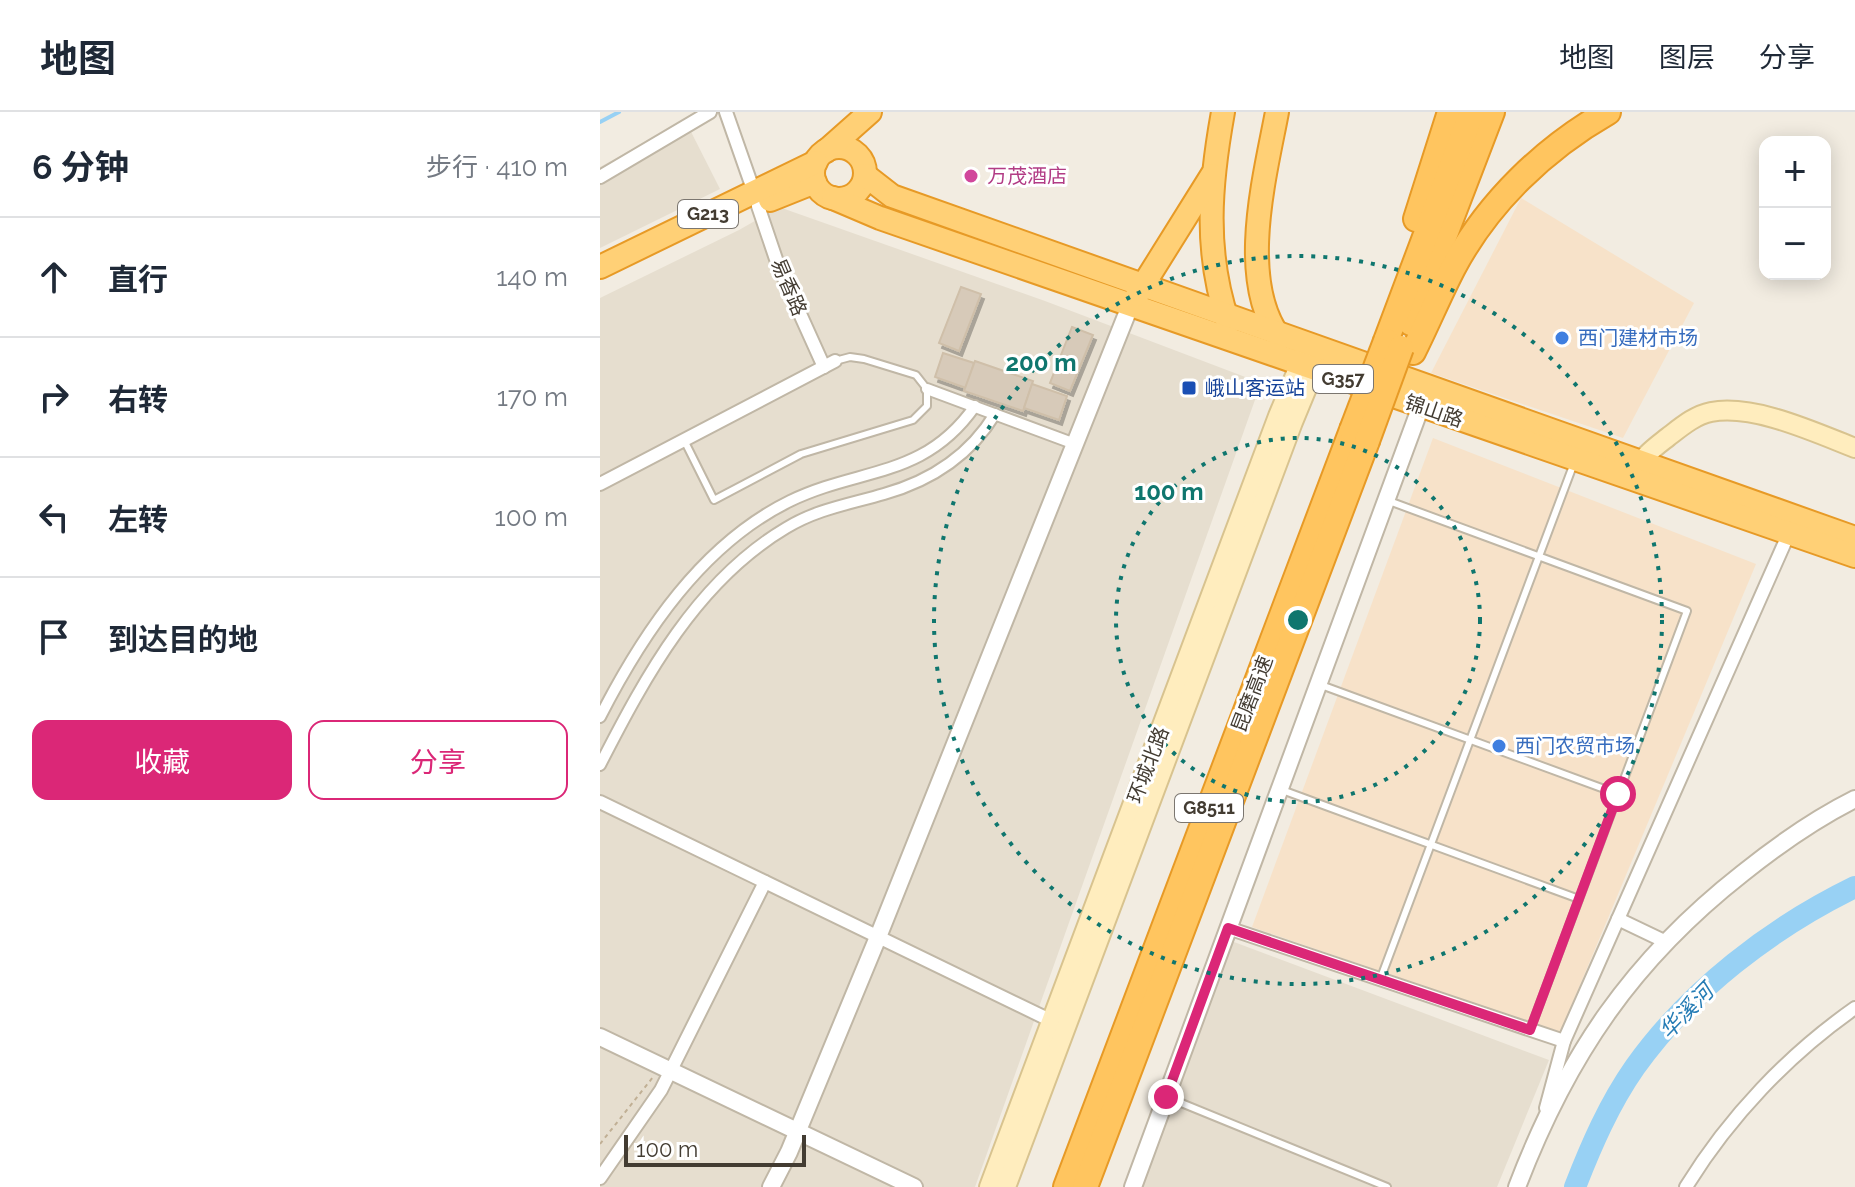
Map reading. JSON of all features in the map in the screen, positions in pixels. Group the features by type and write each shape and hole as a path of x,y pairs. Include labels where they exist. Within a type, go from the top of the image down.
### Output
{"highway":[{"name":"G213","path":"600,283 819,165 870,112"},
{"path":"833,198 854,194 863,184 863,132 870,112"},
{"path":"1223,112 1212,174 1213,250 1225,314 1235,342"},
{"path":"1276,332 1263,296 1256,244 1277,112"},
{"path":"1400,347 1390,303 1450,112"},
{"name":"昆磨高速","path":"1400,347 1472,112"},
{"name":"昆磨高速","path":"1066,1187 1492,112"},
{"path":"1400,347 1476,232 1524,174 1608,112"},
{"name":"G357","path":"833,198 823,193 819,165 834,147 848,148 864,168"},
{"name":"锦山路","path":"864,168 892,196 1276,332 1311,357"},
{"path":"1130,306 1212,174"},
{"name":"锦山路","path":"833,198 880,218 1235,342 1311,357 1636,470 1855,538"},
{"name":"G213","path":"600,267 756,199"},
{"name":"锦山路","path":"1424,396 1575,459 1636,470 1789,533 1855,556"},
{"name":"昆磨高速","path":"1085,1187 1335,524 1364,438"}],"main road":[{"name":"环城北路","path":"1006,1187 1059,1025 1311,357"},
{"path":"1636,470 1688,422 1708,412 1732,410 1803,428 1855,448"},
{"name":"环城北路","path":"989,1187 1059,1025"}],"street":[{"path":"600,177 710,112"},
{"name":"易香路","path":"726,112 778,265 830,364"},
{"path":"771,1187 798,1132 878,937 1130,306"},
{"path":"600,484 830,364"},
{"path":"927,389 1075,444"},
{"path":"1133,1187 1424,396"},
{"path":"600,717 656,624 701,567 731,540 761,517 799,497 836,483 887,471 919,457 953,432 975,406"},
{"path":"600,765 674,636 700,603 744,557 767,539 810,515 904,488 927,478 960,456 995,414"},
{"path":"1537,1140 1564,1041 1789,533"},
{"path":"1517,1187 1561,1089 1595,1030 1630,980 1664,941 1699,908 1805,828 1855,799"},
{"path":"600,802 1059,1025"},
{"path":"600,1178 645,1115 765,882"},
{"path":"1618,919 1664,941"},
{"path":"1228,928 1564,1041"},
{"path":"1686,1187 1728,1127 1757,1093 1808,1044 1855,1008"},
{"path":"600,1037 914,1187"}],"lane":[{"path":"684,440 714,500 801,454 913,420 927,406 927,389 916,375 850,357 830,364"},
{"path":"1380,980 1575,459"},
{"path":"1386,500 1687,611 1530,1030"},
{"path":"1318,683 1618,794"},
{"path":"1280,789 1579,899"},
{"path":"1166,1097 1387,1187"}],"path":[{"path":"600,1143 667,1069"}],"shaded area":[{"path":"685,120 720,189 600,248 600,167"},
{"name":"西门建材市场","path":"1521,198 1694,303 1623,438 1431,373"},
{"path":"779,207 1045,301 1261,383 975,1187 600,1187 600,298"},
{"name":"西门农贸市场","path":"1433,438 1756,564 1560,1033 1252,927"},
{"path":"1226,939 1549,1060 1497,1187 1140,1187"}],"building":[{"path":"961,287 981,294 959,351 939,343"},
{"path":"1072,327 1093,335 1070,391 1050,383"},
{"path":"943,353 974,363 966,388 935,377"},
{"path":"975,361 1033,381 1023,411 964,391"},
{"path":"1032,384 1067,396 1059,420 1024,408"}],"waterway":[{"path":"600,122 619,112"},
{"name":"华溪河","path":"1575,1187 1601,1126 1626,1081 1681,1012 1763,942 1855,887"}],"place":[{"name":"万茂酒店","path":"971,176"},
{"name":"西门建材市场","path":"1562,338"},
{"name":"峨山客运站","path":"1189,388"},
{"name":"西门农贸市场","path":"1499,746"}],"route":[{"path":"1166,1097 1228,928 1530,1030 1618,794"}]}
